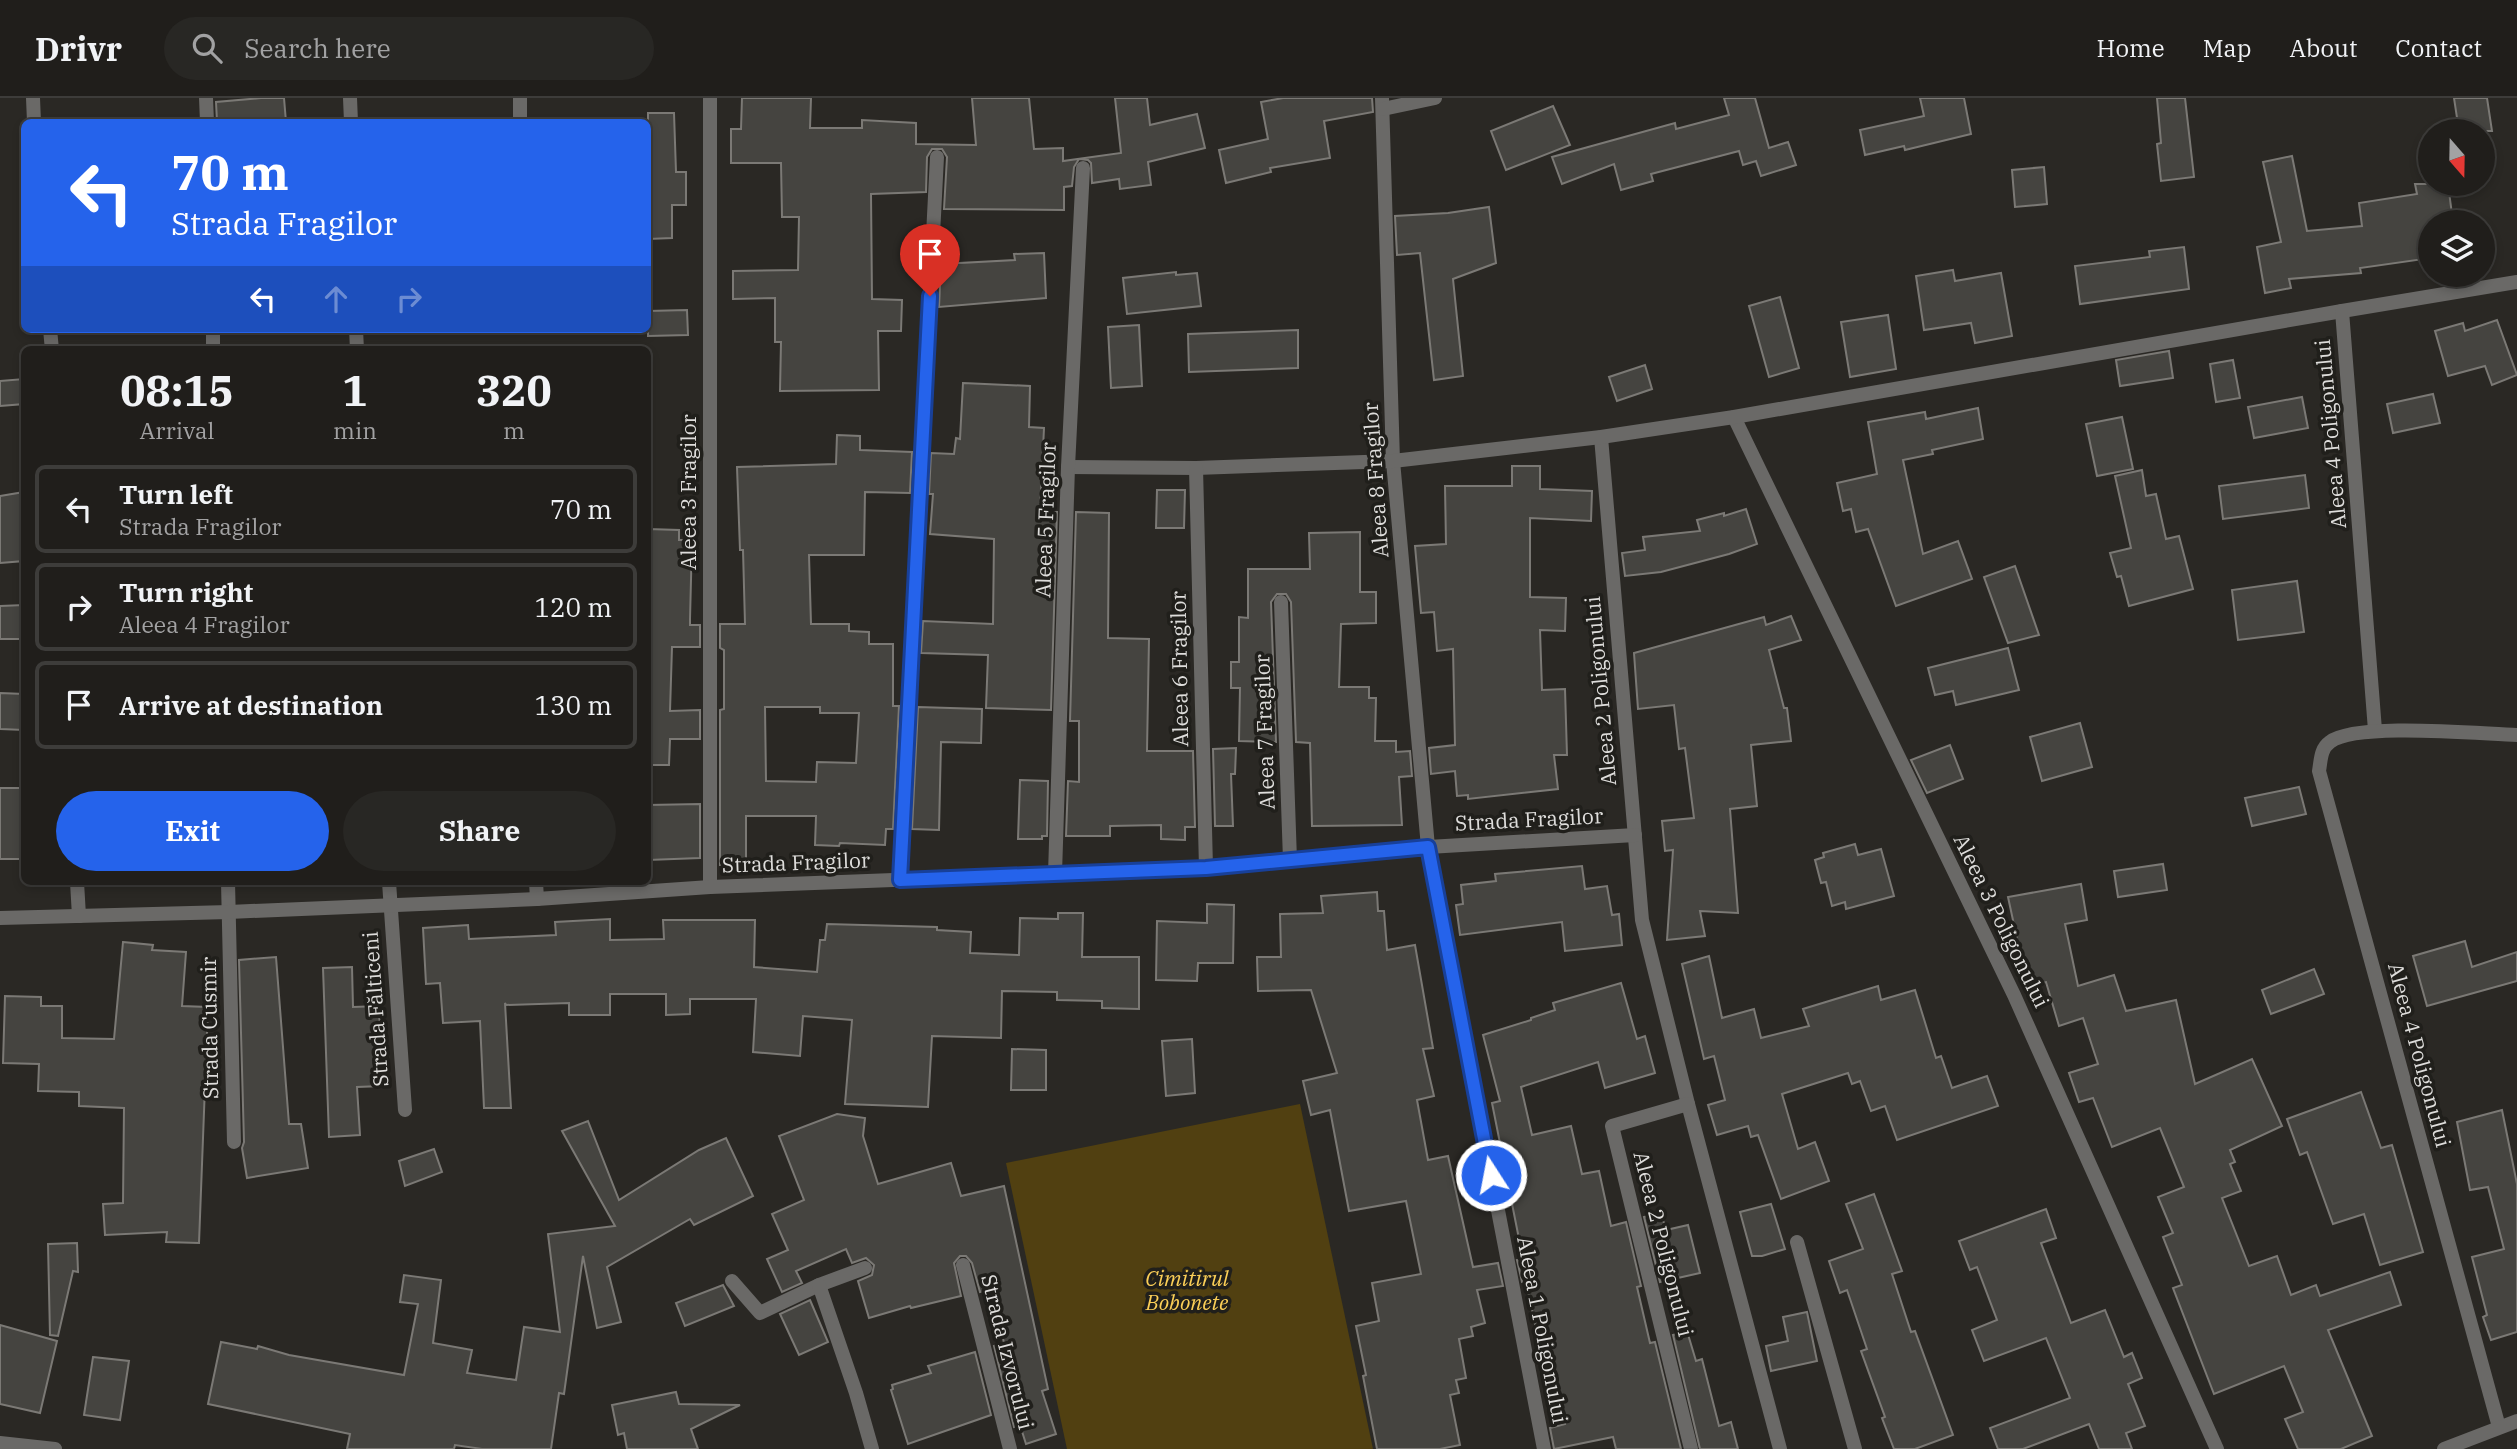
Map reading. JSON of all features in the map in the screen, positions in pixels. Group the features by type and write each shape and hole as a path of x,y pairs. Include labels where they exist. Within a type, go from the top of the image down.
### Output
{"street":[{"path":"33,98 34,119"},
{"path":"206,98 207,119"},
{"path":"350,98 351,119"},
{"path":"520,98 520,119"},
{"name":"Aleea 3 Fragilor","path":"710,98 710,887"},
{"path":"1382,104 1434,98"},
{"name":"Aleea 8 Fragilor","path":"1382,104 1393,461 1428,847"},
{"path":"900,880 937,157"},
{"name":"Aleea 5 Fragilor","path":"1055,874 1068,467 1083,169"},
{"name":"Aleea 4 Poligonului","path":"2375,730 2342,311 2517,282"},
{"path":"1068,467 1196,468 1393,461 1601,437 1734,417 2342,311"},
{"name":"Aleea 3 Poligonului","path":"1734,417 2014,995 2217,1449"},
{"name":"Aleea 2 Poligonului","path":"1601,437 1642,920 1780,1449"},
{"name":"Aleea 6 Fragilor","path":"1196,468 1206,868"},
{"name":"Aleea 7 Fragilor","path":"1282,602 1290,860"},
{"name":"Aleea 4 Poligonului","path":"2498,1427 2319,771 2322,752 2330,742 2349,733 2375,730 2517,735"},
{"name":"Strada Fragilor","path":"0,918 229,912 537,899 710,887 1206,868 1428,847 1634,835"},
{"name":"Aleea 1 Poligonului","path":"1428,847 1544,1449"},
{"path":"77,885 79,916"},
{"name":"Strada Cusmir","path":"228,885 234,1142"},
{"name":"Strada Fălticeni","path":"388,885 405,1110"},
{"path":"536,885 537,899"},
{"name":"Aleea 2 Poligonului","path":"1688,1104 1612,1126 1691,1449"},
{"path":"1797,1242 1855,1449"},
{"name":"Strada Izvorului","path":"963,1265 1010,1449"},
{"path":"733,1281 760,1313 819,1284 865,1268"},
{"path":"819,1284 872,1449"},
{"path":"2444,1449 2517,1421"},
{"path":"0,1443 55,1449"}],"green space":[{"name":"Cimitirul Bobonete","path":"1300,1104 1373,1449 1067,1449 1006,1163"}],"building":[{"path":"284,98 286,119 217,119 216,102"},
{"path":"742,98 811,98 810,128 862,128 862,120 916,123 916,144 976,145 972,98 1029,98 1034,149 1063,148 1063,161 1121,153 1115,98 1147,98 1150,125 1197,114 1205,148 1148,162 1151,185 1120,189 1119,179 1092,183 1091,163 1079,159 1074,167 1072,186 1064,187 1064,210 944,209 947,157 942,149 932,149 927,157 926,192 871,194 872,299 902,300 901,331 878,331 879,390 780,391 781,342 775,342 775,298 733,299 733,271 798,270 799,217 782,217 781,163 731,163 731,129 741,129"},
{"path":"1283,98 1372,98 1373,112 1324,121 1330,158 1270,168 1271,172 1226,183 1219,150 1268,139 1261,102"},
{"path":"1724,98 1755,98 1769,148 1788,142 1796,165 1761,176 1756,161 1743,165 1739,151 1651,174 1653,181 1621,190 1614,164 1562,184 1552,157 1675,123 1676,129 1729,115"},
{"path":"1920,98 1964,98 1971,134 1905,150 1904,146 1865,155 1860,130 1924,116"},
{"path":"2157,98 2185,98 2194,177 2161,181 2157,144 2161,143"},
{"path":"2454,98 2487,98 2490,119 2457,119"},
{"path":"1553,106 1570,145 1506,170 1491,131"},
{"path":"648,113 674,113 676,172 686,172 686,205 672,205 672,238 651,239 651,119 648,119"},
{"path":"2292,156 2307,231 2362,226 2359,203 2417,194 2415,184 2418,184 2418,196 2450,196 2451,210 2418,210 2418,260 2360,268 2361,273 2289,279 2291,288 2265,293 2257,247 2281,242 2263,162"},
{"path":"2044,167 2047,204 2015,207 2012,170"},
{"path":"1489,207 1496,263 1453,279 1463,376 1434,380 1420,253 1397,255 1395,216"},
{"path":"2184,247 2189,289 2080,304 2075,266 2150,257 2149,251"},
{"path":"1044,253 1046,298 939,307 941,264 1015,260 1014,254"},
{"path":"1953,270 1955,281 2001,273 2012,336 1975,343 1971,323 1924,330 1916,276"},
{"path":"1176,272 1176,275 1197,273 1201,306 1127,314 1123,278"},
{"path":"1780,297 1799,368 1769,377 1749,306"},
{"path":"687,310 688,335 648,336 648,333 651,333 651,311"},
{"path":"1888,315 1896,369 1850,377 1841,322"},
{"path":"2497,320 2517,375 2492,385 2485,366 2448,376 2435,331 2463,323 2465,331"},
{"path":"1139,325 1142,386 1111,388 1108,327"},
{"path":"1298,330 1298,368 1189,372 1188,334"},
{"path":"2169,351 2173,378 2120,386 2116,360"},
{"path":"2233,360 2240,398 2216,402 2210,364"},
{"path":"1645,365 1652,389 1617,401 1609,377"},
{"path":"21,379 21,404 0,406 0,381"},
{"path":"963,383 1030,386 1029,427 1044,428 1040,512 1057,512 1051,710 986,708 988,655 921,653 923,621 993,624 994,539 930,534 933,494 929,494 931,453 954,454 956,438 960,439"},
{"path":"2433,394 2440,423 2393,433 2387,404"},
{"path":"2302,397 2308,428 2254,438 2248,407"},
{"path":"1978,408 1983,439 1932,450 1933,454 1903,460 1923,554 1958,541 1972,579 1896,606 1868,529 1856,532 1851,509 1843,511 1837,483 1877,474 1868,422 1925,412 1926,419"},
{"path":"2122,417 2133,469 2097,476 2086,424"},
{"path":"837,435 860,436 860,450 912,452 910,493 865,492 864,555 809,555 811,624 849,624 849,631 869,632 869,644 893,644 893,706 899,706 893,829 886,829 885,845 815,845 816,816 746,816 746,864 720,865 720,710 724,709 724,650 720,648 720,624 745,624 737,467 836,464","holes":["765,707 820,707 820,713 859,713 856,763 817,762 816,782 766,781"]},
{"path":"1512,466 1540,466 1540,489 1592,491 1591,521 1530,518 1530,597 1566,598 1565,631 1540,630 1542,690 1565,689 1567,755 1554,755 1558,789 1468,799 1468,795 1457,796 1455,771 1431,774 1429,748 1455,745 1453,649 1437,651 1434,612 1421,613 1415,546 1446,544 1445,486 1512,486"},
{"path":"2142,470 2146,496 2156,494 2166,539 2179,536 2193,589 2129,606 2121,576 2117,577 2110,553 2131,548 2115,476"},
{"path":"2305,475 2309,508 2223,519 2219,486"},
{"path":"1157,490 1185,490 1184,528 1156,528"},
{"path":"21,492 21,561 0,563 0,496"},
{"path":"1746,509 1757,544 1661,572 1625,576 1622,553 1645,550 1643,537 1700,531 1697,520"},
{"path":"1076,512 1109,513 1108,638 1149,639 1147,751 1193,751 1195,827 1185,827 1185,840 1161,839 1161,825 1110,826 1110,836 1066,836 1068,781 1079,782 1079,721 1070,721"},
{"path":"651,529 679,530 679,540 692,540 690,625 700,625 700,647 672,647 670,711 700,710 700,739 670,739 669,765 651,765"},
{"path":"1360,532 1360,592 1376,592 1376,623 1341,624 1339,687 1369,687 1369,698 1376,698 1375,741 1396,741 1396,752 1410,751 1412,776 1399,777 1402,825 1312,826 1310,743 1296,742 1291,602 1286,594 1277,594 1271,602 1276,742 1239,741 1240,688 1231,688 1231,662 1239,662 1239,617 1248,618 1248,569 1310,569 1309,533"},
{"path":"2015,566 2039,635 2008,643 1984,577"},
{"path":"2297,581 2304,632 2238,640 2232,590"},
{"path":"21,605 21,639 0,639 0,606"},
{"path":"1791,616 1801,640 1769,650 1784,708 1787,708 1791,741 1751,745 1757,806 1730,809 1738,913 1700,911 1705,936 1667,940 1673,850 1665,851 1662,821 1694,818 1685,748 1679,749 1674,705 1638,709 1634,653 1764,617 1766,625"},
{"path":"2008,648 2019,690 1956,705 1953,691 1935,695 1928,668"},
{"path":"0,693 21,694 21,730 0,729"},
{"path":"918,707 982,709 981,743 941,742 939,830 912,829"},
{"path":"2080,723 2092,767 2042,781 2030,737"},
{"path":"1950,745 1963,779 1927,793 1911,760"},
{"path":"1236,748 1235,774 1231,774 1233,826 1215,826 1213,749"},
{"path":"1020,780 1048,781 1047,836 1042,836 1042,839 1018,839"},
{"path":"2299,787 2306,814 2252,826 2245,798"},
{"path":"0,788 21,788 21,859 0,859"},
{"path":"700,804 700,858 651,860 651,805"},
{"path":"1855,844 1858,855 1881,849 1894,896 1846,909 1845,902 1832,906 1826,882 1821,883 1815,860 1824,857 1823,853"},
{"path":"2163,864 2167,890 2118,897 2114,871"},
{"path":"1582,866 1585,889 1607,886 1612,915 1619,914 1622,945 1565,951 1562,922 1460,935 1456,905 1463,904 1461,885 1496,881 1495,874"},
{"path":"2081,884 2087,920 2065,924 2078,986 2114,975 2126,1011 2176,1000 2195,1084 2252,1059 2282,1126 2230,1150 2235,1162 2230,1164 2241,1191 2222,1198 2249,1266 2277,1256 2291,1295 2316,1285 2320,1296 2390,1272 2401,1305 2328,1330 2372,1436 2341,1449 2298,1449 2285,1419 2303,1412 2284,1366 2214,1394 2173,1288 2182,1285 2163,1237 2173,1233 2158,1197 2184,1187 2160,1128 2112,1147 2093,1098 2079,1102 2069,1073 2098,1064 2083,1018 2059,1026 2046,982 2027,985 2008,897"},
{"path":"1377,892 1378,911 1384,911 1387,950 1415,945 1433,1048 1423,1049 1434,1096 1417,1100 1428,1160 1448,1156 1473,1267 1498,1263 1503,1286 1477,1290 1485,1323 1471,1327 1473,1336 1459,1339 1466,1378 1456,1380 1459,1393 1450,1395 1460,1445 1440,1449 1377,1449 1356,1326 1379,1321 1372,1283 1421,1274 1406,1201 1349,1211 1330,1110 1311,1115 1303,1081 1337,1073 1311,990 1258,991 1257,957 1281,957 1280,914 1323,913 1321,896"},
{"path":"1207,904 1234,905 1233,963 1198,963 1197,981 1156,980 1157,921 1207,923"},
{"path":"1058,913 1083,913 1082,957 1139,957 1139,1009 1102,1008 1102,1001 1057,1000 1057,992 1002,991 1001,1038 932,1036 928,1107 845,1104 852,1020 803,1016 800,1056 753,1052 756,999 690,999 690,1014 666,1015 666,994 610,994 610,1015 569,1015 569,1003 505,1003 511,1108 484,1108 480,1021 443,1023 440,983 426,984 423,928 468,925 469,939 556,935 555,922 610,919 610,940 664,939 663,920 755,920 754,967 817,972 820,940 825,940 827,924 937,927 937,930 971,932 970,953 1019,955 1020,918 1058,919"},
{"path":"2465,941 2472,967 2517,952 2517,981 2427,1006 2413,956"},
{"path":"123,942 153,945 152,950 186,952 182,1006 208,1007 199,1243 166,1242 167,1232 105,1235 103,1204 123,1203 124,1108 79,1106 79,1092 38,1091 39,1064 3,1063 5,996 41,997 41,1006 62,1006 62,1038 114,1039"},
{"path":"1709,956 1722,1018 1754,1009 1761,1038 1809,1026 1803,1009 1878,986 1881,1000 1915,990 1936,1058 1941,1056 1952,1088 1987,1076 1998,1106 1897,1140 1885,1106 1871,1111 1860,1081 1852,1084 1848,1073 1782,1094 1798,1149 1815,1142 1829,1181 1781,1199 1758,1135 1751,1137 1748,1126 1717,1135 1708,1105 1725,1100 1714,1056 1704,1059 1682,964"},
{"path":"276,957 289,1124 301,1124 308,1168 247,1178 242,1148 239,960"},
{"path":"352,967 353,1007 379,1006 382,1086 357,1087 360,1135 329,1137 323,968"},
{"path":"2314,969 2324,994 2271,1014 2262,990"},
{"path":"1621,983 1637,1039 1645,1036 1655,1073 1605,1088 1598,1062 1521,1087 1532,1135 1571,1126 1582,1174 1599,1171 1611,1226 1626,1222 1641,1286 1637,1287 1650,1343 1655,1342 1681,1449 1616,1449 1613,1437 1554,1449 1550,1428 1565,1424 1548,1341 1539,1343 1526,1282 1522,1282 1517,1260 1523,1259 1492,1103 1500,1101 1483,1035 1555,1010 1553,1003"},
{"path":"1192,1039 1195,1093 1166,1096 1162,1041"},
{"path":"1012,1049 1046,1050 1046,1090 1011,1090"},
{"path":"2361,1092 2381,1148 2392,1145 2423,1252 2380,1265 2364,1214 2333,1224 2307,1152 2300,1155 2287,1119"},
{"path":"2502,1110 2517,1184 2517,1332 2491,1340 2483,1317 2487,1315 2472,1257 2504,1249 2488,1187 2470,1190 2457,1122"},
{"path":"837,1114 865,1118 863,1136 878,1184 951,1163 961,1196 1004,1186 1048,1389 1042,1391 1056,1434 1026,1444 1020,1425 1014,1427 994,1346 1004,1343 992,1289 980,1292 972,1263 966,1256 960,1256 954,1263 961,1296 911,1308 910,1306 869,1318 858,1281 872,1275 874,1265 866,1258 852,1263 846,1249 796,1271 802,1283 782,1292 767,1259 788,1250 772,1214 804,1200 779,1136"},
{"path":"588,1121 619,1200 699,1150 726,1138 753,1196 694,1225 690,1219 607,1267 621,1322 597,1328 583,1256 564,1394 559,1393 551,1449 482,1449 455,1445 454,1449 347,1449 350,1434 208,1404 221,1342 257,1349 258,1346 289,1355 404,1375 418,1304 400,1302 404,1275 441,1280 433,1343 472,1350 467,1373 516,1380 524,1327 560,1332 548,1234 615,1226 562,1131"},
{"path":"434,1149 442,1172 405,1186 399,1161"},
{"path":"1874,1194 1902,1271 1892,1274 1911,1332 1915,1331 1953,1435 1915,1449 1894,1449 1861,1351 1867,1349 1847,1290 1840,1293 1829,1261 1863,1249 1846,1204"},
{"path":"1771,1204 1785,1249 1752,1256 1740,1212"},
{"path":"2046,1209 2056,1238 2041,1243 2071,1323 2105,1310 2124,1357 2132,1353 2142,1378 2128,1384 2145,1426 2126,1433 2132,1449 2099,1449 2089,1424 2023,1449 1998,1449 1990,1428 2070,1398 2046,1338 1984,1361 1972,1330 1997,1320 1977,1267 1970,1270 1959,1241"},
{"path":"1661,1213 1666,1230 1688,1225 1700,1273 1660,1282 1644,1217"},
{"path":"77,1243 78,1272 73,1271 58,1336 50,1335 48,1244"},
{"path":"723,1285 734,1306 685,1326 676,1303"},
{"path":"810,1300 828,1342 799,1355 780,1314"},
{"path":"1807,1312 1817,1361 1771,1371 1766,1346 1788,1341 1783,1317"},
{"path":"0,1325 57,1341 40,1413 0,1404"},
{"path":"1687,1331 1696,1361 1702,1359 1719,1426 1731,1422 1738,1449 1700,1449 1673,1335"},
{"path":"975,1352 991,1415 908,1444 891,1390 892,1385 931,1373 928,1366"},
{"path":"93,1357 129,1361 120,1420 84,1415"},
{"path":"676,1392 679,1404 740,1405 691,1429 698,1449 627,1449 624,1433 618,1435 612,1405"}],"route":[{"path":"930,296 900,880 1206,868 1428,847 1491,1175"}]}
